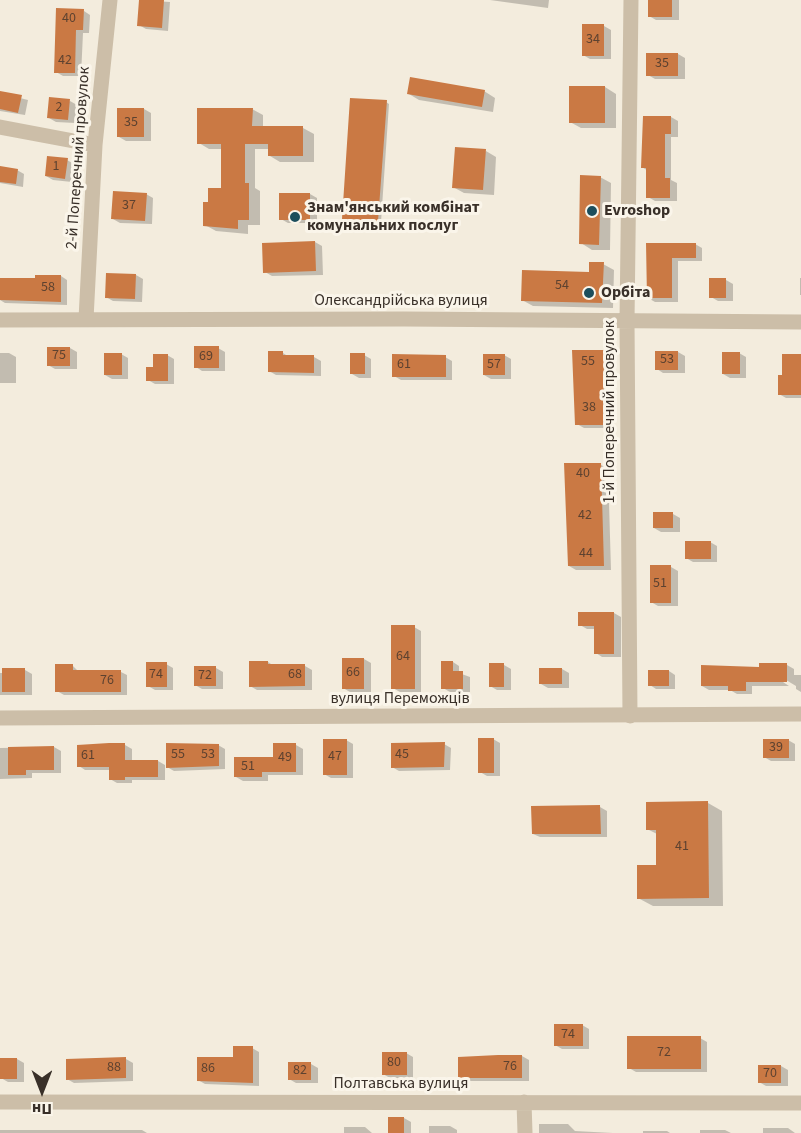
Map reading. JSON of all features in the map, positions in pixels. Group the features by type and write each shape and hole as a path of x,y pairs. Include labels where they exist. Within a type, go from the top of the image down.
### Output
{"street":[{"name":"2-й Поперечний провулок","path":"86,319 96,145 110,0"},
{"name":"1-й Поперечний провулок","path":"630,716 627,321 632,0"},
{"path":"0,127 96,145"},
{"name":"Олександрійська вулиця","path":"0,320 801,322"},
{"name":"вулиця Переможців","path":"0,718 801,714"},
{"name":"Полтавська вулиця","path":"0,1102 801,1103"},
{"path":"524,1102 525,1133"}],"building":[{"path":"139,0 164,0 162,28 137,26"},
{"path":"648,0 672,0 672,17 648,17"},
{"path":"56,8 84,9 83,30 76,30 75,73 54,73"},
{"path":"582,24 604,24 604,56 582,56"},
{"path":"646,53 678,53 678,76 646,76"},
{"path":"410,77 485,90 482,107 407,94"},
{"path":"569,86 605,86 605,123 569,123"},
{"path":"0,91 22,95 18,113 0,109"},
{"path":"49,97 70,99 68,120 47,118"},
{"path":"350,98 387,100 378,221 342,219"},
{"path":"117,108 144,108 144,137 117,137"},
{"path":"197,108 253,108 252,126 303,126 303,156 268,156 268,144 245,144 245,183 249,183 249,220 238,220 238,229 203,226 203,202 208,202 208,188 221,188 221,144 197,144"},
{"path":"643,116 671,116 671,134 665,134 665,178 670,178 670,198 646,198 646,168 641,168"},
{"path":"455,147 486,149 483,190 452,188"},
{"path":"47,156 68,158 65,179 45,176"},
{"path":"0,166 18,169 16,184 0,182"},
{"path":"580,175 601,176 599,245 579,244"},
{"path":"113,191 147,193 145,221 111,219"},
{"path":"279,193 310,193 310,220 279,220"},
{"path":"315,241 316,271 263,273 262,243"},
{"path":"646,243 696,243 696,258 672,258 672,298 647,298"},
{"path":"589,262 604,262 602,303 521,301 522,270 589,272"},
{"path":"106,273 136,274 135,299 105,298"},
{"path":"35,275 61,275 61,302 0,300 0,278 35,278"},
{"path":"709,278 726,278 726,298 709,298"},
{"path":"194,346 219,346 219,368 194,368"},
{"path":"47,347 70,347 70,366 47,366"},
{"path":"572,350 604,350 603,425 575,425"},
{"path":"268,351 283,351 283,355 314,355 314,373 268,372"},
{"path":"655,351 678,351 678,370 655,370"},
{"path":"722,352 740,352 740,374 722,374"},
{"path":"104,353 122,353 122,375 104,375"},
{"path":"350,353 365,353 365,374 350,374"},
{"path":"153,354 168,354 168,381 146,381 146,367 153,367"},
{"path":"392,354 446,355 446,377 392,377"},
{"path":"483,354 505,354 505,375 483,375"},
{"path":"782,354 801,354 801,395 778,395 778,375 782,375"},
{"path":"564,463 601,463 604,566 568,566"},
{"path":"653,512 673,512 673,528 653,528"},
{"path":"685,541 711,541 711,559 685,559"},
{"path":"650,565 671,565 671,603 650,603"},
{"path":"578,612 614,612 614,654 594,654 594,626 578,626"},
{"path":"391,625 415,625 415,689 391,689"},
{"path":"342,658 364,658 364,689 342,689"},
{"path":"249,661 268,661 268,664 305,664 305,686 249,687"},
{"path":"441,661 453,661 453,671 463,671 463,689 441,689"},
{"path":"146,662 167,662 167,687 146,687"},
{"path":"489,663 504,663 504,687 489,687"},
{"path":"759,663 787,663 787,682 746,682 746,691 728,691 728,686 701,686 701,665 759,667"},
{"path":"55,664 73,664 73,670 121,670 121,692 55,692"},
{"path":"194,666 216,666 216,686 194,686"},
{"path":"2,668 25,668 25,692 2,692"},
{"path":"539,668 562,668 562,684 539,684"},
{"path":"648,670 669,670 669,686 648,686"},
{"path":"478,738 494,738 494,773 478,773"},
{"path":"323,739 347,739 347,775 323,775"},
{"path":"763,739 789,739 789,758 763,758"},
{"path":"445,742 444,767 391,768 391,743"},
{"path":"125,743 125,760 158,760 158,777 125,777 125,780 109,780 109,767 77,767 77,745"},
{"path":"166,743 219,744 219,766 166,768"},
{"path":"273,743 296,743 296,772 262,772 262,777 234,777 234,757 273,757"},
{"path":"54,746 54,770 26,770 26,775 8,775 8,747"},
{"path":"708,801 709,898 637,899 637,865 656,865 656,830 646,830 646,802"},
{"path":"600,805 601,834 532,834 531,806"},
{"path":"554,1024 583,1024 583,1046 554,1046"},
{"path":"627,1036 701,1036 701,1069 627,1069"},
{"path":"233,1046 253,1046 253,1083 197,1081 197,1057 233,1057"},
{"path":"382,1052 407,1052 407,1075 382,1075"},
{"path":"522,1055 522,1078 458,1078 458,1057"},
{"path":"126,1057 126,1078 66,1080 66,1059"},
{"path":"0,1058 17,1058 17,1079 0,1079"},
{"path":"288,1062 311,1062 311,1080 288,1080"},
{"path":"758,1065 781,1065 781,1083 758,1083"},
{"path":"388,1117 404,1117 404,1133 388,1133"}],"place":[{"name":"Evroshop","path":"592,211"},
{"name":"Знам'янський комбінат комунальних послуг","path":"295,217"},
{"name":"Орбіта","path":"589,293"}]}
